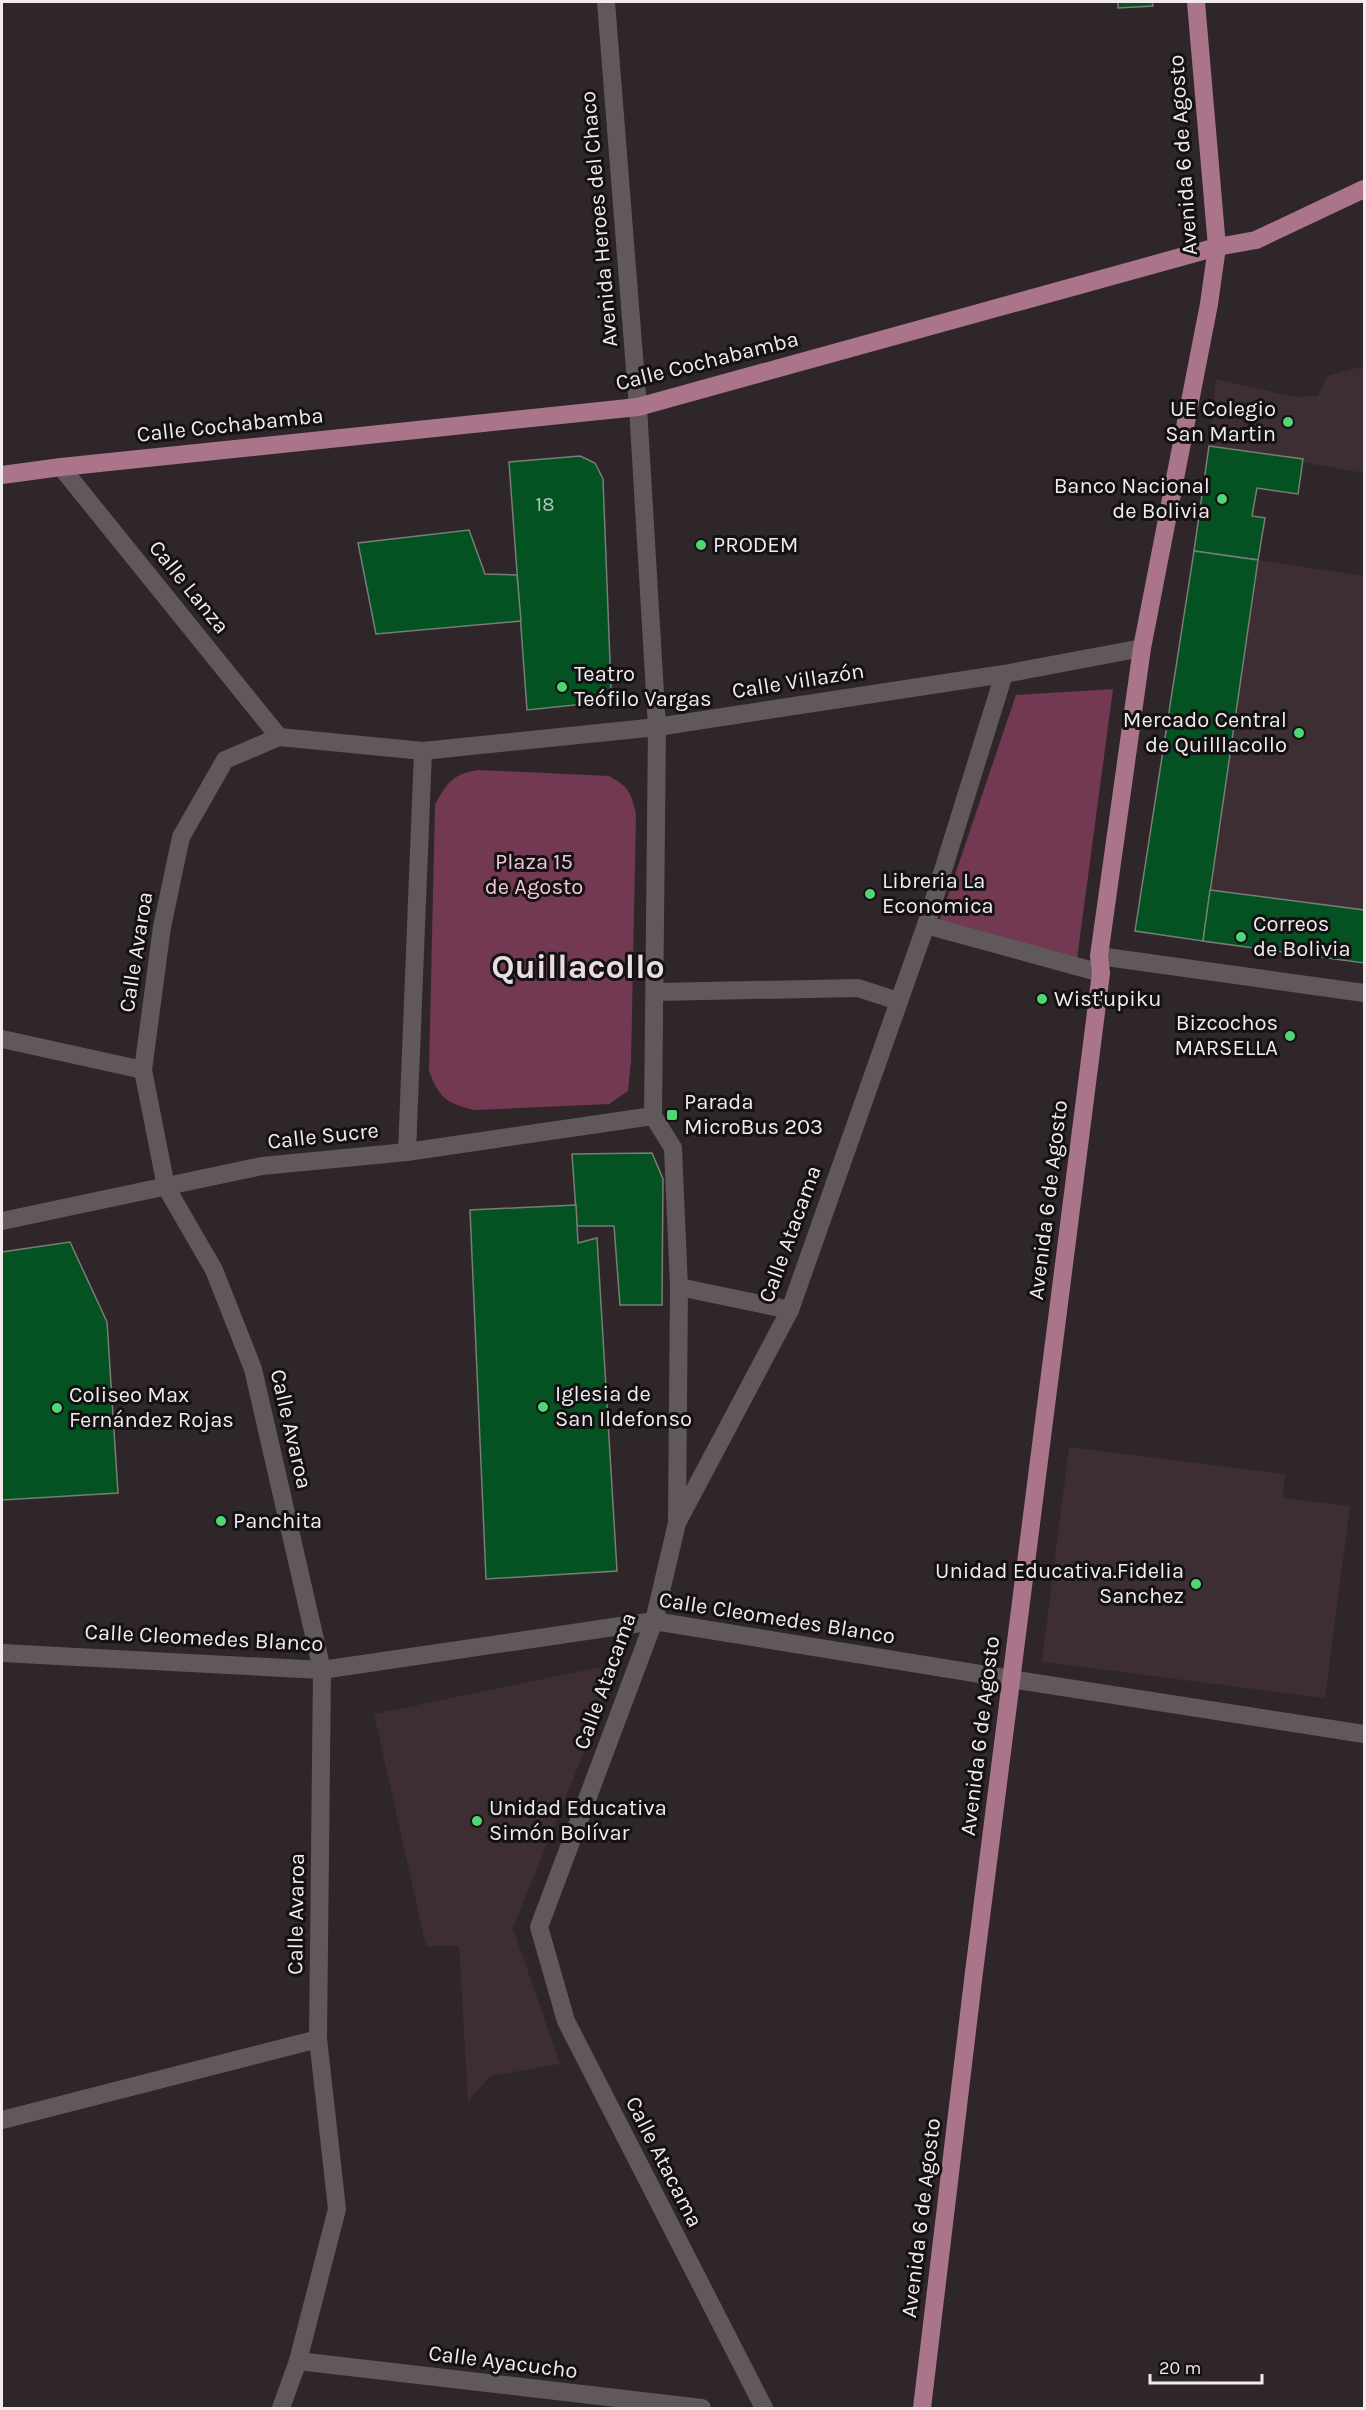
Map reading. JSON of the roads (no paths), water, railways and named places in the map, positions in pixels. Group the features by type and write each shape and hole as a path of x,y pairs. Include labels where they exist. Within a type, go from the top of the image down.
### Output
{"main road":[{"name":"Avenida 6 de Agosto","path":"922,2409 1100,965 1142,648 1209,304 1217,247 1196,2"},
{"name":"Calle Cochabamba","path":"2,475 639,407 1217,247 1256,240 1365,189"}],"street":[{"name":"Avenida Heroes del Chaco","path":"606,2 639,407 657,727 653,1116"},
{"name":"Calle Lanza","path":"61,467 279,736"},
{"name":"Calle Villazón","path":"279,736 423,751 657,727 1004,674 1142,648"},
{"name":"Calle Atacama","path":"764,2409 566,2021 539,1927 654,1621 677,1523 790,1310 926,925 1004,674"},
{"name":"Calle Avaroa","path":"279,736 225,760 181,837 162,927 143,1070 166,1187 214,1270 253,1369 322,1670 318,2039 337,2209 298,2361 281,2409"},
{"path":"407,1152 423,751"},
{"path":"926,925 1100,965 1365,993"},
{"path":"656,992 858,988 898,1001"},
{"path":"2,1040 143,1070"},
{"path":"653,1116 673,1148 679,1287 677,1523"},
{"name":"Calle Sucre","path":"2,1221 262,1166 407,1152 653,1116"},
{"path":"679,1287 790,1310"},
{"name":"Calle Cleomedes Blanco","path":"2,1653 322,1670 654,1621 1365,1734"},
{"path":"2,2120 318,2039"},
{"name":"Calle Ayacucho","path":"298,2361 606,2403 702,2409"}],"place":[{"name":"UE Colegio San Martin","path":"1288,422"},
{"name":"Banco Nacional de Bolivia","path":"1222,499"},
{"name":"PRODEM","path":"701,545"},
{"name":"Teatro Teófilo Vargas","path":"562,687"},
{"name":"Mercado Central de Quilllacollo","path":"1299,733"},
{"name":"Libreria La Economica","path":"870,894"},
{"name":"Correos de Bolivia","path":"1241,937"},
{"name":"Wist'upiku","path":"1042,999"},
{"name":"Bizcochos MARSELLA","path":"1290,1036"},
{"name":"Parada MicroBus 203","path":"672,1115"},
{"name":"Iglesia de San Ildefonso","path":"543,1407"},
{"name":"Coliseo Max Fernández Rojas","path":"57,1408"},
{"name":"Panchita","path":"221,1521"},
{"name":"Unidad Educativa.Fidelia Sanchez","path":"1196,1584"},
{"name":"Unidad Educativa Simón Bolívar","path":"477,1821"}],"district":[{"name":"Quillacollo","path":"578,967"}],"park label":[{"name":"Plaza 15 de Agosto","path":"534,874"}]}
